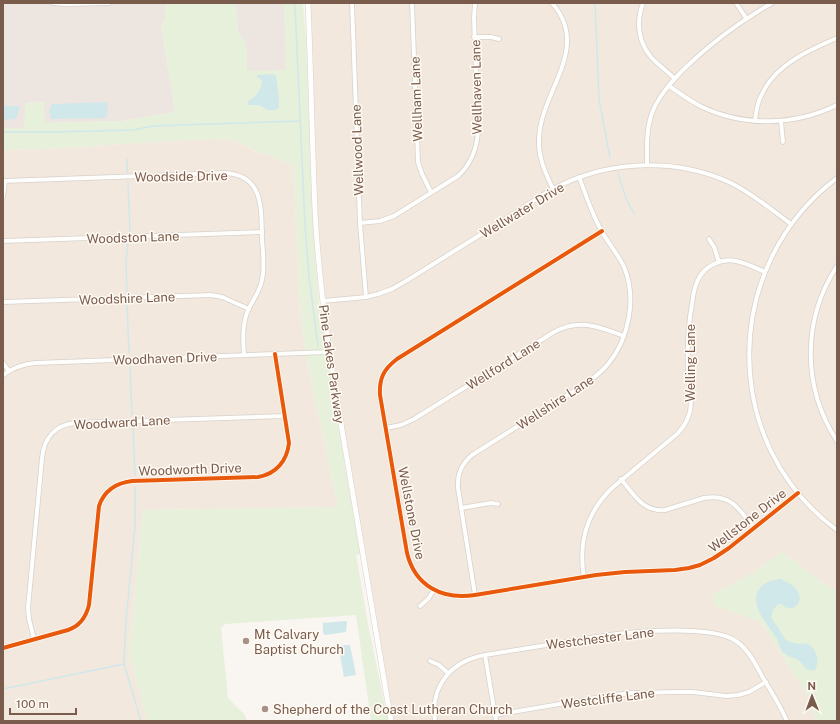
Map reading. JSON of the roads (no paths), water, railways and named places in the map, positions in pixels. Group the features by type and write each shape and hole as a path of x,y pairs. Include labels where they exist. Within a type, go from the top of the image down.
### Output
{"street":[{"path":"53,3 109,3"},
{"name":"Pine Lakes Parkway","path":"308,3 315,210 323,301 329,352 391,721"},
{"name":"Wellwood Lane","path":"352,3 360,223 366,296"},
{"name":"Wellham Lane","path":"412,3 418,157 422,174 432,192"},
{"name":"Wellhaven Lane","path":"360,223 376,222 389,218 461,173 469,163 475,150 478,131 474,37 475,3"},
{"path":"552,3 559,11 564,21 568,39 567,50 542,118 539,132 541,160 553,189"},
{"path":"643,3 640,10 639,20 639,31 642,40 651,56 674,78"},
{"path":"736,3 746,18"},
{"path":"646,165 648,126 651,116 658,102 674,78 698,55 720,37 746,18 772,3"},
{"path":"474,37 491,37 499,39"},
{"path":"755,121 757,107 762,94 767,85 779,71 795,59 837,38"},
{"path":"668,86 704,108 727,116 755,121 781,121 794,119 817,114 837,105"},
{"path":"781,121 783,142"},
{"name":"Wellwater Drive","path":"323,301 382,293 402,284 553,189 591,173 625,166 669,166 707,174 731,183 753,196 791,224"},
{"name":"Woodside Drive","path":"4,181 232,174 247,180 253,185 260,198 263,268 262,280 259,289 245,319 243,329 244,355"},
{"name":"Wellshire Lane","path":"475,595 457,481 460,470 467,460 479,450 591,380 603,370 621,344 629,319 630,292 624,267 595,218 579,177"},
{"path":"837,178 824,188 791,224 773,254 755,302 750,331 749,361 752,392 758,418 769,445 780,466 798,493 819,515 837,530"},
{"path":"3,196 4,181"},
{"name":"Wellstone Drive","path":"602,231 397,359 384,372 380,385 380,395 408,557 417,575 434,590 444,594 462,597 584,577 625,572 689,568 700,565 725,551 798,493"},
{"name":"Woodston Lane","path":"3,242 262,232"},
{"path":"709,239 719,262 727,260 736,261 765,272"},
{"name":"Welling Lane","path":"584,577 582,551 584,536 594,510 601,500 621,479 677,434 687,421 691,403 688,372 688,340 693,300 700,277 707,269 719,262"},
{"path":"837,266 826,285 816,312 812,335 811,357 813,378 818,402 837,442"},
{"name":"Woodshire Lane","path":"3,302 211,295 222,297 249,309"},
{"name":"Wellford Lane","path":"386,428 402,425 414,419 554,332 563,328 577,324 590,325 624,336"},
{"name":"Woodhaven Drive","path":"3,376 9,371 24,364 35,362 329,352"},
{"name":"Woodworth Drive","path":"3,648 64,632 74,628 80,623 90,602 98,509 108,491 114,487 132,481 248,478 263,476 271,473 280,466 287,454 289,443 275,354"},
{"path":"3,363 9,371"},
{"name":"Woodward Lane","path":"34,639 28,608 42,458 46,442 55,431 64,425 75,423 285,416"},
{"path":"621,479 638,500 648,508 666,510 707,498 720,497 729,500 734,504 754,528"},
{"path":"461,508 491,502 498,504"},
{"path":"420,606 428,599 434,590"},
{"name":"Westchester Lane","path":"435,721 435,698 441,683 448,673 465,660 473,657 602,636 668,631 710,633 725,636 740,644 752,659 780,706 787,721"},
{"path":"485,655 496,721"},
{"path":"430,660 448,673"},
{"name":"Westcliffe Lane","path":"495,715 611,695 631,693 693,692 726,696 738,695 749,692 766,682"}],"water":[{"path":"273,74 276,76 279,108 275,110 267,110 259,105 249,105 248,101 258,93 262,84 262,81 257,77 257,75"},
{"path":"106,102 108,106 106,118 51,119 49,111 52,104"},
{"path":"3,106 20,106 16,119 3,120"},
{"path":"781,579 792,585 797,590 799,595 798,604 791,608 781,604 777,605 773,610 771,617 786,640 799,644 807,644 814,649 817,656 817,667 815,670 806,669 801,662 783,652 777,639 764,621 757,607 757,593 761,587 770,581"},
{"path":"346,621 346,632 325,635 323,633 323,623"},
{"path":"350,645 356,675 344,677 339,650 341,646"}],"waterway":[{"path":"293,3 295,6 305,225 309,276 318,346"},
{"path":"595,3 599,99 610,158"},
{"path":"3,132 133,130 153,126 300,121"},
{"path":"127,159 127,173"},
{"path":"618,173 627,199 635,214"},
{"path":"128,182 130,233"},
{"path":"127,293 126,261 128,242"},
{"path":"127,303 129,353"},
{"path":"130,364 132,415"},
{"path":"133,428 135,475"},
{"path":"135,487 135,527 126,621 124,664 141,721"},
{"path":"3,689 124,664"}],"place":[{"name":"Mt Calvary Baptist Church","path":"246,641"},
{"name":"Shepherd of the Coast Lutheran Church","path":"265,709"}]}
